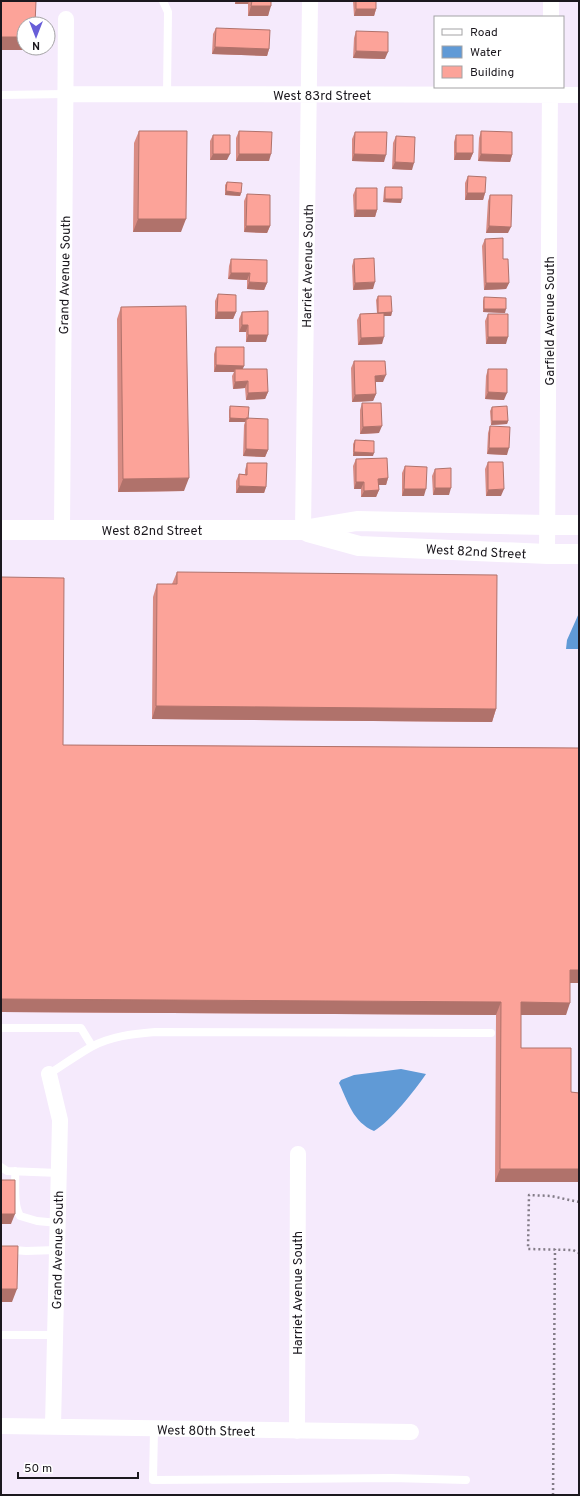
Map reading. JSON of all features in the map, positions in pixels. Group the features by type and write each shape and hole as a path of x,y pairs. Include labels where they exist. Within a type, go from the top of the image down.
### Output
{"street":[{"name":"Harriet Avenue South","path":"303,530 310,1"},
{"path":"550,16 551,1"},
{"name":"Grand Avenue South","path":"62,530 66,19"},
{"name":"West 83rd Street","path":"66,94 309,95 550,91 579,95"},
{"name":"Garfield Avenue South","path":"547,554 550,91"},
{"name":"West 82nd Street","path":"1,530 303,530 357,521 579,525"},
{"name":"West 82nd Street","path":"303,530 358,546 579,554"},
{"name":"Grand Avenue South","path":"49,1074 60,1120 53,1426"},
{"name":"Harriet Avenue South","path":"297,1431 298,1154"},
{"name":"West 80th Street","path":"1,1426 411,1432"}],"lane":[{"path":"163,1 168,12 167,95"},
{"path":"1,95 66,94"},
{"path":"1,1028 81,1028 92,1046"},
{"path":"49,1074 92,1046 113,1038 132,1034 155,1032 491,1033"},
{"path":"1,1167 7,1171 59,1174"},
{"path":"15,1171 16,1203 17,1212 20,1216 38,1221 58,1223"},
{"path":"1,1249 26,1251 57,1250"},
{"path":"1,1335 55,1335"},
{"path":"154,1429 152,1480 392,1478 466,1480"}],"path":[{"path":"579,1202 551,1196 529,1195 528,1249 572,1250 579,1253"},
{"path":"553,1495 555,1249"}],"water":[{"path":"579,613 579,649 566,649 567,640"},
{"path":"401,1069 426,1074 395,1113 374,1131 356,1117 348,1104 339,1083 341,1080 354,1075"}],"building":[{"path":"1,1 36,1 35,16 16,16 16,37 1,37"},
{"path":"252,1 271,1 271,6 251,6"},
{"path":"356,1 376,1 376,9 356,9"},
{"path":"216,28 270,30 269,49 215,47"},
{"path":"356,31 388,32 388,52 356,51"},
{"path":"139,131 187,131 186,219 138,219"},
{"path":"239,131 272,132 271,154 239,154"},
{"path":"481,131 512,132 512,155 481,154"},
{"path":"355,132 387,132 386,155 354,154"},
{"path":"213,135 230,135 230,154 213,154"},
{"path":"456,135 473,135 473,153 456,153"},
{"path":"396,136 415,137 414,163 395,162"},
{"path":"468,176 486,177 485,193 467,193"},
{"path":"227,182 242,183 241,193 226,191"},
{"path":"385,187 402,187 402,199 385,199"},
{"path":"356,188 377,188 377,210 356,210"},
{"path":"247,194 270,195 270,226 246,226"},
{"path":"490,195 512,195 511,227 489,226"},
{"path":"503,238 503,259 508,259 509,283 486,283 485,239"},
{"path":"374,258 375,282 355,283 354,259"},
{"path":"231,259 267,260 267,283 249,282 250,273 231,273"},
{"path":"218,294 236,295 236,312 217,312"},
{"path":"378,296 391,296 392,312 378,313"},
{"path":"484,297 506,298 506,309 484,309"},
{"path":"186,306 189,478 123,479 121,307"},
{"path":"268,311 268,335 248,335 248,325 242,325 242,312"},
{"path":"384,313 384,337 361,338 360,314"},
{"path":"488,314 508,314 508,337 488,337"},
{"path":"216,347 244,347 244,366 216,365"},
{"path":"354,361 385,361 386,375 375,376 376,394 355,395"},
{"path":"235,369 267,369 268,392 248,393 248,381 235,382"},
{"path":"488,369 507,369 507,393 488,392"},
{"path":"362,403 381,403 382,426 363,427"},
{"path":"230,406 249,407 248,419 230,418"},
{"path":"507,406 508,421 492,421 492,407"},
{"path":"246,418 268,419 268,450 246,449"},
{"path":"490,426 510,427 509,448 489,448"},
{"path":"355,440 374,441 374,453 354,452"},
{"path":"387,458 388,478 378,479 379,490 364,491 364,482 356,482 356,459"},
{"path":"488,462 503,462 504,489 488,490"},
{"path":"247,463 267,463 266,487 239,486 239,474 247,475"},
{"path":"405,466 427,467 426,489 404,489"},
{"path":"451,468 451,488 435,488 435,469"},
{"path":"177,572 497,575 496,709 156,706 157,584 177,584"},
{"path":"1,577 64,578 63,745 579,748 579,970 570,970 570,1003 521,1002 521,1048 571,1048 571,1092 579,1093 579,1169 500,1169 501,1002 1,999"},
{"path":"1,1180 15,1180 15,1214 1,1214"},
{"path":"1,1246 18,1246 17,1289 1,1289"}]}
